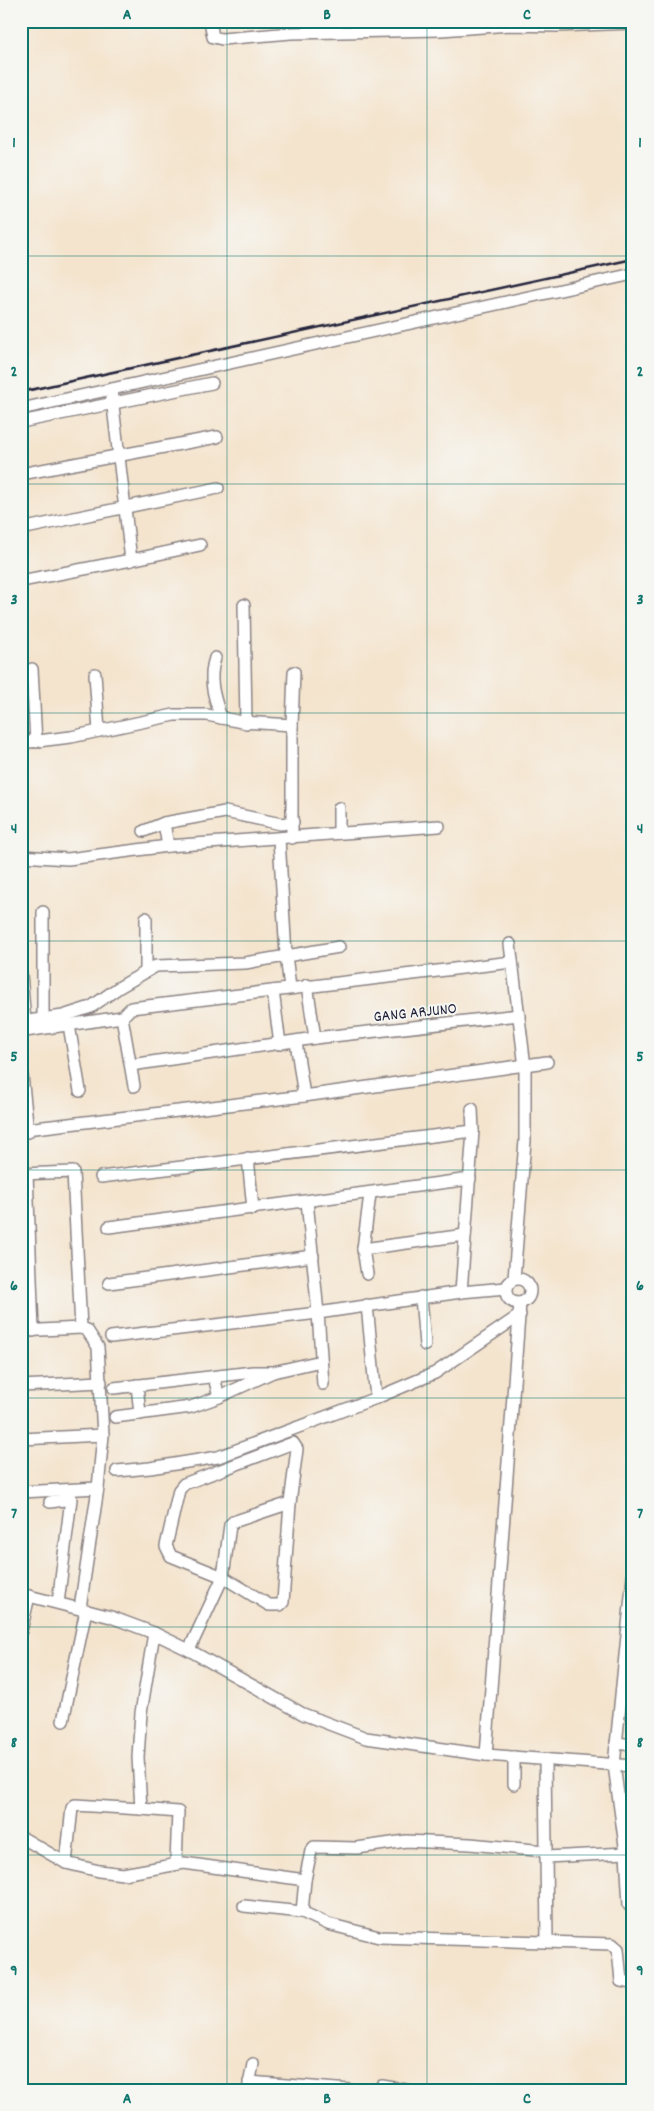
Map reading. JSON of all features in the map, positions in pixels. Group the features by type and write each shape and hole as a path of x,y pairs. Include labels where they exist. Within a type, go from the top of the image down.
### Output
{"street":[{"path":"210,21 212,32 216,39 336,26 441,30 510,25 557,26 633,23"},
{"path":"21,409 633,274"},
{"path":"21,422 212,383"},
{"path":"111,389 131,560"},
{"path":"21,474 217,436"},
{"path":"21,530 218,488"},
{"path":"21,581 200,545"},
{"path":"244,605 246,723"},
{"path":"215,658 212,686 220,718"},
{"path":"32,669 36,742"},
{"path":"292,830 294,672"},
{"path":"95,674 99,731"},
{"path":"21,743 99,731 174,715 192,714 246,723 292,725"},
{"path":"144,831 164,828 225,812 281,824 292,830"},
{"path":"21,856 68,859 168,846 279,839 292,830 339,818 439,826"},
{"path":"164,828 168,846"},
{"path":"279,839 286,955 290,988"},
{"path":"43,912 43,1020"},
{"path":"146,918 146,970"},
{"path":"111,1337 318,1313 421,1297 506,1288 514,1279 525,1141 525,1067 510,944"},
{"path":"21,974 23,1022 43,1020 91,1007 146,970 161,965 245,963 339,947"},
{"path":"21,1033 122,1018 131,1008 137,1006 512,962"},
{"path":"308,985 315,1038"},
{"path":"273,991 280,1044"},
{"name":"GANG ARJUNO","path":"131,1065 315,1038 519,1015"},
{"path":"122,1018 134,1086"},
{"path":"69,1025 80,1091"},
{"path":"296,1042 304,1096"},
{"path":"21,1068 26,1129 304,1096 525,1067 547,1062"},
{"path":"461,1292 473,1131 472,1109"},
{"path":"100,1177 473,1131"},
{"path":"248,1158 253,1209"},
{"path":"63,1721 83,1609 98,1488 103,1435 101,1382 98,1347 87,1330 81,1328 27,1331 24,1174 73,1172 81,1328"},
{"path":"109,1227 370,1194 470,1179"},
{"path":"367,1274 363,1249 370,1194"},
{"path":"308,1201 323,1384"},
{"path":"363,1249 464,1235"},
{"path":"109,1283 313,1256"},
{"path":"514,1279 521,1279 530,1288 530,1295 520,1303"},
{"path":"506,1288 508,1300 520,1303"},
{"path":"421,1297 425,1344"},
{"path":"486,1755 520,1303"},
{"path":"367,1305 376,1398"},
{"path":"117,1471 150,1468 218,1457 376,1398 435,1374 520,1315"},
{"path":"114,1388 273,1372 321,1362"},
{"path":"116,1417 191,1407 273,1372"},
{"path":"214,1377 218,1397"},
{"path":"21,1386 101,1382"},
{"path":"138,1385 140,1414"},
{"path":"21,1439 103,1435"},
{"path":"293,1443 297,1449 290,1503 283,1602 280,1606 269,1605 223,1577 170,1556 167,1552 166,1546 181,1487 293,1443"},
{"path":"21,1492 98,1488"},
{"path":"50,1502 71,1499 58,1603"},
{"path":"191,1645 223,1577 230,1525 290,1503"},
{"path":"632,1582 627,1692 616,1743 615,1765 630,1873 629,1906 633,1909"},
{"path":"21,1631 25,1595 83,1609 191,1645 303,1714 345,1732 398,1744 486,1755 514,1762 545,1759 633,1766"},
{"path":"141,1809 138,1757 141,1713 154,1634"},
{"path":"616,1743 633,1745"},
{"path":"545,1759 547,1940"},
{"path":"514,1762 514,1784"},
{"path":"66,1861 72,1808 75,1806 176,1811 179,1814 176,1863"},
{"path":"21,1837 66,1861 124,1874 176,1863 305,1880"},
{"path":"302,1912 305,1880 311,1850 314,1847 357,1848 406,1841 470,1844 546,1854 626,1853"},
{"path":"244,1906 302,1912 328,1924 379,1937 547,1940 616,1945 619,1977 626,1983 633,1983"},
{"path":"253,2064 248,2086 350,2090"},
{"path":"381,2083 406,2090"}],"railway":[{"path":"21,392 633,259"}]}
